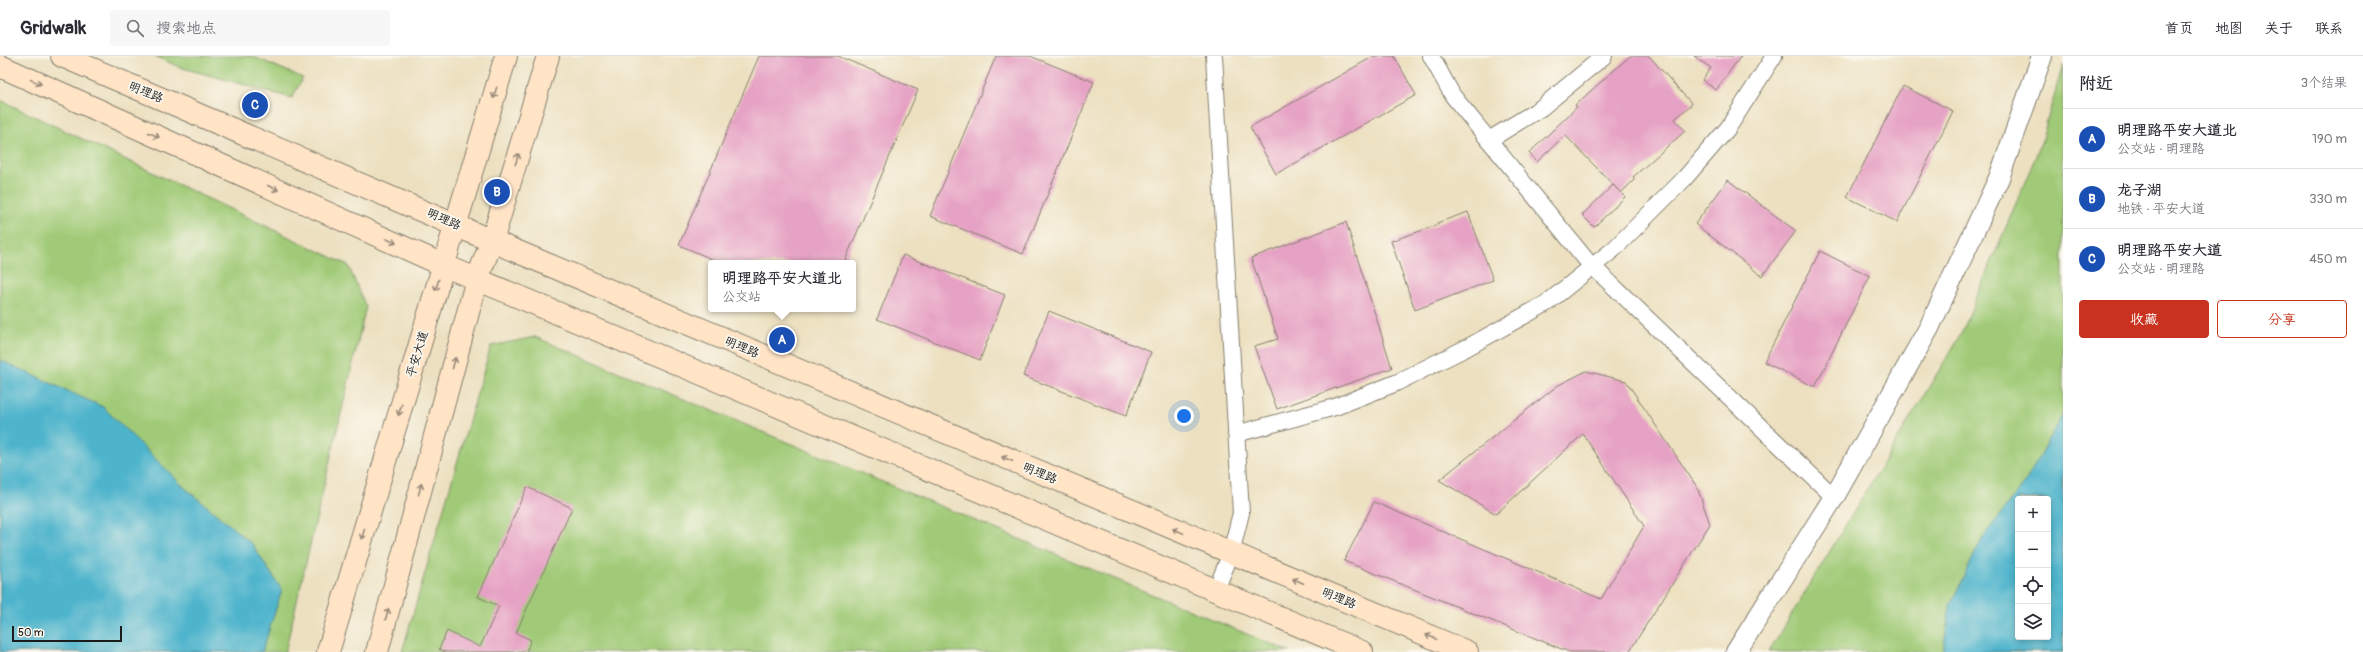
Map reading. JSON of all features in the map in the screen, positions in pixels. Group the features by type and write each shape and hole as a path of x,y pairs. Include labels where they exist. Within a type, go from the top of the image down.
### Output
{"main road":[{"name":"明理路","path":"62,56 456,224 492,241 1231,554 1467,652"},
{"name":"平安大道","path":"328,652 506,56"},
{"path":"376,652 477,279 492,241 548,56"},
{"path":"0,66 443,265 1362,652"}],"street":[{"path":"1214,56 1241,513 1231,554 1216,590"},
{"path":"1431,56 1453,96 1593,266 1834,497"},
{"path":"1489,140 1541,108 1604,56"},
{"path":"1236,434 1335,407 1396,383 1468,347 1547,303 1614,249 1684,179 1728,128 1774,56"},
{"path":"1736,652 1834,497 1929,328 1999,178 2042,56"}],"green space":[{"path":"155,56 252,56 303,78 292,98 179,67"},
{"path":"2063,64 2063,652 1769,652 1961,334 2040,146"},
{"path":"0,100 348,265 366,307 285,652 0,652"},
{"path":"535,337 1290,652 402,652 491,346"}],"water":[{"path":"0,360 103,407 184,487 252,544 282,590 262,652 0,652"},
{"path":"2063,413 2063,652 1943,652 1950,605 1982,539 2027,479"}],"building":[{"path":"759,56 838,56 918,90 845,260 714,260 679,245"},
{"path":"996,56 1030,56 1094,82 1023,254 930,216"},
{"path":"1374,56 1394,56 1416,95 1276,174 1250,127"},
{"path":"1630,56 1649,56 1692,104 1675,119 1685,131 1633,177 1635,179 1621,193 1565,135 1537,162 1529,153 1577,107 1575,105"},
{"path":"1694,56 1741,56 1716,90 1702,80 1711,68"},
{"path":"1903,86 1953,111 1897,222 1847,197"},
{"path":"1728,180 1796,231 1762,276 1695,224"},
{"path":"1613,185 1625,197 1594,227 1582,215"},
{"path":"1468,212 1493,280 1415,310 1391,241 1438,225 1437,223"},
{"path":"1346,222 1392,368 1277,409 1254,346 1278,339 1251,258"},
{"path":"1820,251 1870,276 1815,387 1764,362"},
{"path":"903,255 1005,295 980,360 877,319"},
{"path":"1049,311 1151,352 1126,416 1023,376"},
{"path":"1586,371 1626,381 1697,487 1710,524 1629,652 1569,652 1344,561 1374,502 1601,599 1644,526 1583,434 1496,514 1439,480 1557,386"},
{"path":"527,487 572,508 516,633 531,640 526,652 445,652 439,649 447,631 480,647 499,606 478,597"}],"place":[{"name":"明理路平安大道","path":"255,105"},
{"name":"龙子湖","path":"497,192"},
{"name":"明理路平安大道北","path":"782,340"}]}
